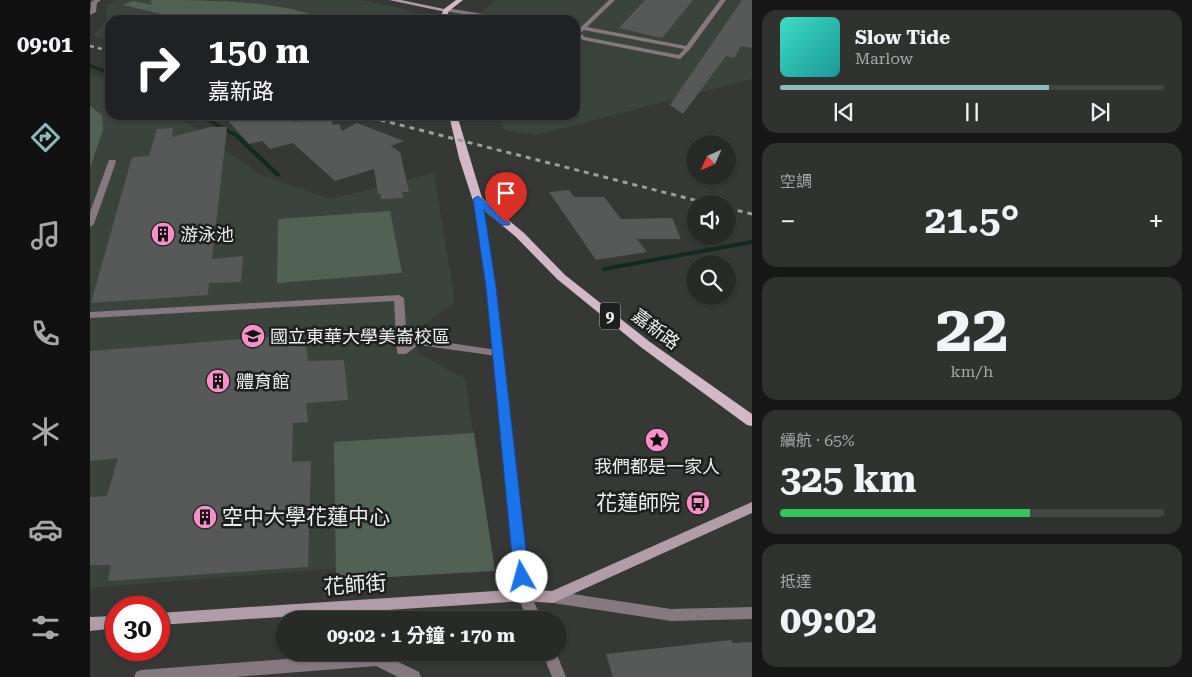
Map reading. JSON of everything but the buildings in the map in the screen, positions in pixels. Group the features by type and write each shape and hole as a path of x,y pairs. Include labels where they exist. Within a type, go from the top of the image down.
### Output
{"main road":[{"path":"444,15 446,10 460,0"},
{"path":"454,120 464,158 478,199"},
{"name":"嘉新路","path":"478,199 520,235 561,277 630,333 752,421"}],"street":[{"path":"90,13 94,12 94,2 98,0"},
{"path":"392,0 478,15"},
{"path":"580,30 612,0"},
{"path":"580,36 680,57 723,0"},
{"path":"583,28 688,48"},
{"path":"90,224 112,162"},
{"path":"478,199 491,287 524,595 531,611"},
{"path":"90,315 399,298 402,352 416,342 497,353"},
{"name":"花師街","path":"553,597 752,507"},
{"name":"花師街","path":"170,618 524,595 553,597 671,615 752,613"},
{"path":"90,624 105,623"},
{"path":"141,677 377,658 414,677"},
{"path":"553,661 559,677"}],"shaded area":[{"path":"117,0 360,0 401,8 417,15 107,15 106,5"},
{"path":"496,0 752,0 752,79 536,135 504,130 501,120 580,120 580,15 480,15"},
{"path":"105,22 105,39 93,36"},
{"name":"國立東華大學美崙校區","path":"90,74 105,78 105,120 183,120 259,174 331,199 434,173 455,302 415,331 417,352 465,379 492,556 90,588"}],"green space":[{"path":"152,0 238,2 262,4 311,15 166,15 123,5 133,1 153,5 150,2"},
{"path":"90,106 102,115 103,130 90,168"},
{"path":"390,211 402,273 277,283 278,219"},
{"path":"474,433 495,571 336,580 334,442"}],"waterway":[{"path":"90,65 105,72"},
{"path":"208,120 237,136 278,175"},
{"path":"604,269 752,242"}],"railway":[{"path":"90,46 105,50"},
{"path":"381,120 686,198"},
{"path":"736,210 752,214"}],"place":[{"name":"游泳池","path":"163,234"},
{"name":"國立東華大學美崙校區","path":"253,336"},
{"name":"體育館","path":"218,381"},
{"name":"我們都是一家人","path":"657,440"},
{"name":"花蓮師院","path":"698,503"},
{"name":"空中大學花蓮中心","path":"205,517"}],"route":[{"path":"506,223 478,199 491,287 522,577"}]}
